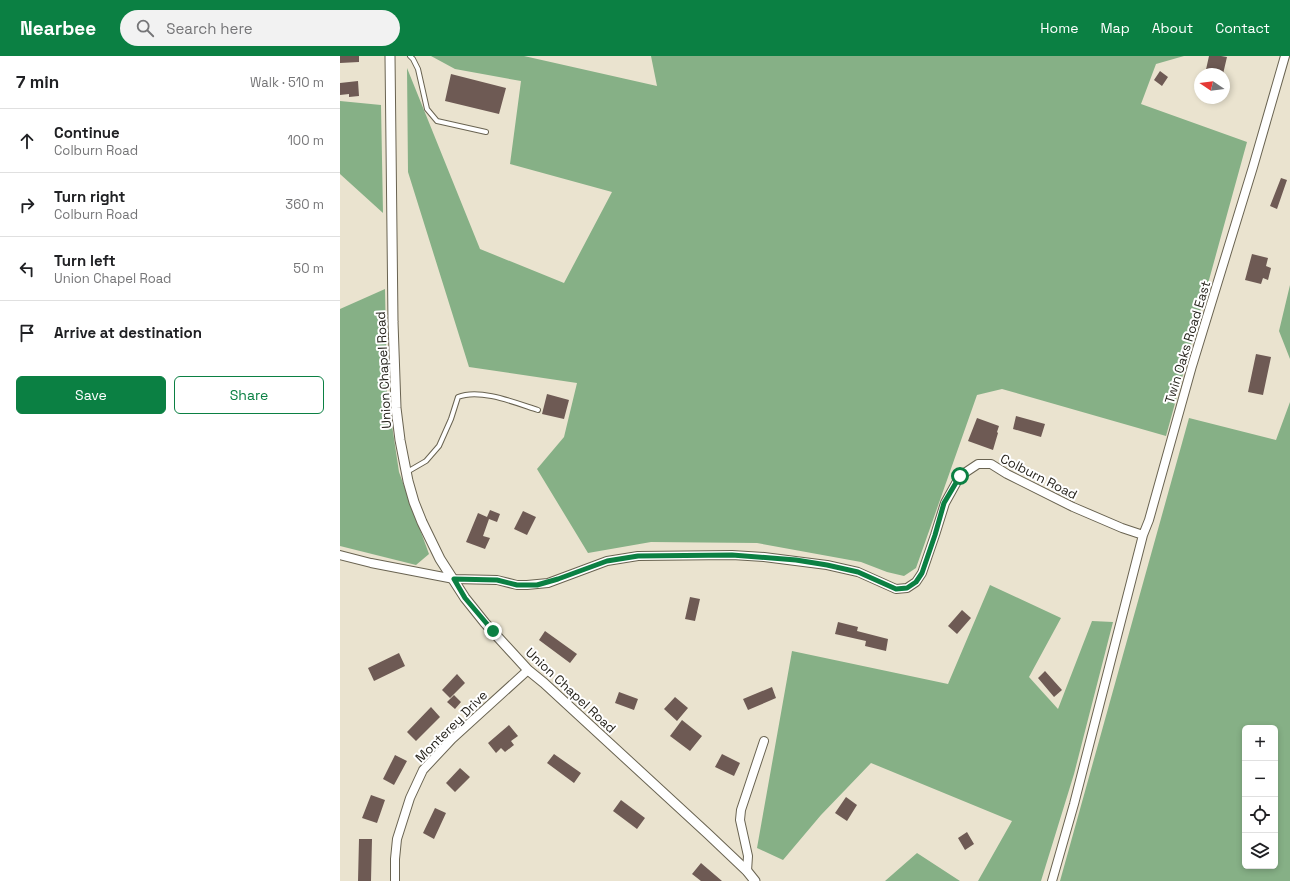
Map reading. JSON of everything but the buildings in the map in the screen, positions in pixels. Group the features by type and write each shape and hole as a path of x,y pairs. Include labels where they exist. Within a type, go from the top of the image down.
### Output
{"street":[{"name":"Union Chapel Road","path":"390,56 393,322 396,408 406,472 414,502 422,522 440,560 454,579 465,598 485,623 528,670 556,694 747,871 755,881"},
{"name":"Twin Oaks Road East","path":"1052,881 1074,804 1143,535 1149,520 1192,366 1260,145 1285,56"},
{"name":"Colburn Road","path":"340,555 371,563 454,579 497,580 517,585 537,585 607,561 638,556 732,555 780,558 827,565 858,572 896,589 907,588 916,582 922,573 944,503 960,476 978,464 991,464 1019,481 1073,507 1122,528 1143,535"},
{"name":"Monterey Drive","path":"395,881 397,839 410,798 423,770 452,739 528,670"},
{"path":"747,871 748,856 740,820 741,810 764,741"}],"lane":[{"path":"410,56 418,69 426,109 437,121 486,132"},
{"path":"406,472 426,461 439,446 451,419 458,397 471,394 485,395 538,410"}],"green space":[{"path":"431,56 524,56 657,86 651,56 1184,56 1156,64 1141,104 1247,142 1166,436 1002,389 977,395 916,568 904,576 887,572 861,562 757,543 651,542 588,553 537,469 564,437 577,383 469,367 408,172 407,68 480,249 564,283 612,192 510,164 521,81 455,69"},
{"path":"340,101 381,105 383,213 340,174"},
{"path":"1290,285 1290,359 1279,331"},
{"path":"385,289 387,392 399,472 429,554 416,565 340,546 340,309"},
{"path":"1290,402 1290,881 1060,881 1189,418 1276,440"},
{"path":"990,585 1061,618 1029,677 1058,709 1092,621 1113,622 1074,774 1041,881 978,881 1012,821 871,763 821,815 783,860 757,848 792,651 948,684"},
{"path":"917,853 960,881 885,881"}],"route":[{"path":"493,631 465,598 454,579 475,578 497,580 517,585 537,585 607,561 638,556 732,555 796,560 827,565 858,572 896,589 907,588 916,582 922,573 944,503 960,476"}]}
